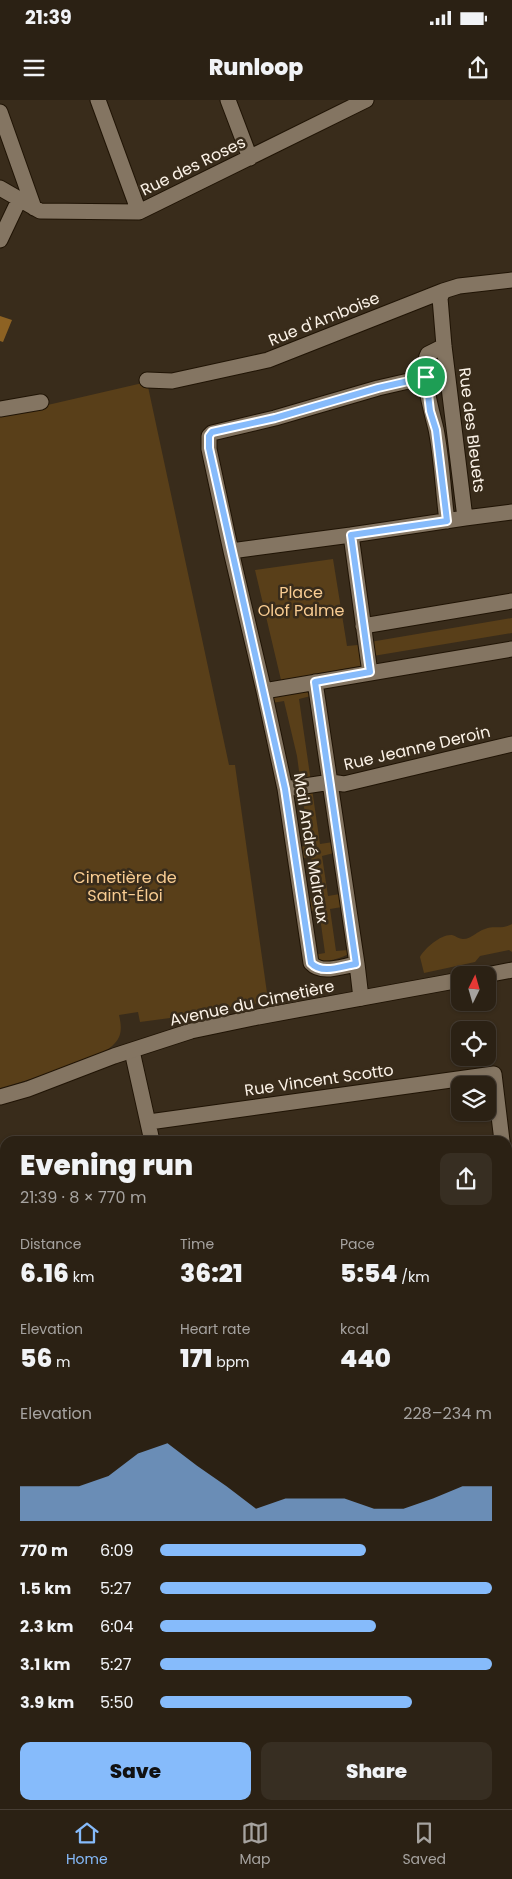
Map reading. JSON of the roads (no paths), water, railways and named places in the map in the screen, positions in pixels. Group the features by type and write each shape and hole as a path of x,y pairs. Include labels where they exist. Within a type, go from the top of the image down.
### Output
{"street":[{"path":"98,100 139,212"},
{"path":"228,100 250,158"},
{"name":"Rue des Roses","path":"0,188 34,208 48,212 139,212 250,158 342,105 366,100"},
{"path":"0,112 34,208"},
{"path":"0,240 19,200"},
{"name":"Rue d'Amboise","path":"147,380 172,380 268,360 443,291 459,286 512,280"},
{"name":"Rue des Bleuets","path":"443,291 440,298 444,346 465,518"},
{"path":"444,346 428,354 424,364 430,411 436,430 447,521"},
{"path":"426,377 212,432 209,436 209,448 231,551 264,691 512,649"},
{"path":"0,409 41,402"},
{"name":"Rue des Bleuets","path":"351,535 512,512"},
{"path":"231,551 351,535 370,672"},
{"path":"363,626 512,601"},
{"name":"Mail André Malraux","path":"315,682 361,998"},
{"name":"Mail André Malraux","path":"264,691 285,789 311,963 316,968 322,970 356,964"},
{"name":"Rue Jeanne Deroin","path":"285,789 331,782 344,784 512,744"},
{"path":"496,973 512,970"},
{"name":"Avenue du Cimetière","path":"0,1097 28,1089 132,1050 192,1032 258,1017 451,982"},
{"path":"132,1050 151,1136"},
{"name":"Rue Vincent Scotto","path":"149,1122 494,1074 501,1136"}],"park label":[{"name":"Place Olof Palme","path":"301,601"},
{"name":"Cimetière de Saint-Éloi","path":"125,886"}]}
